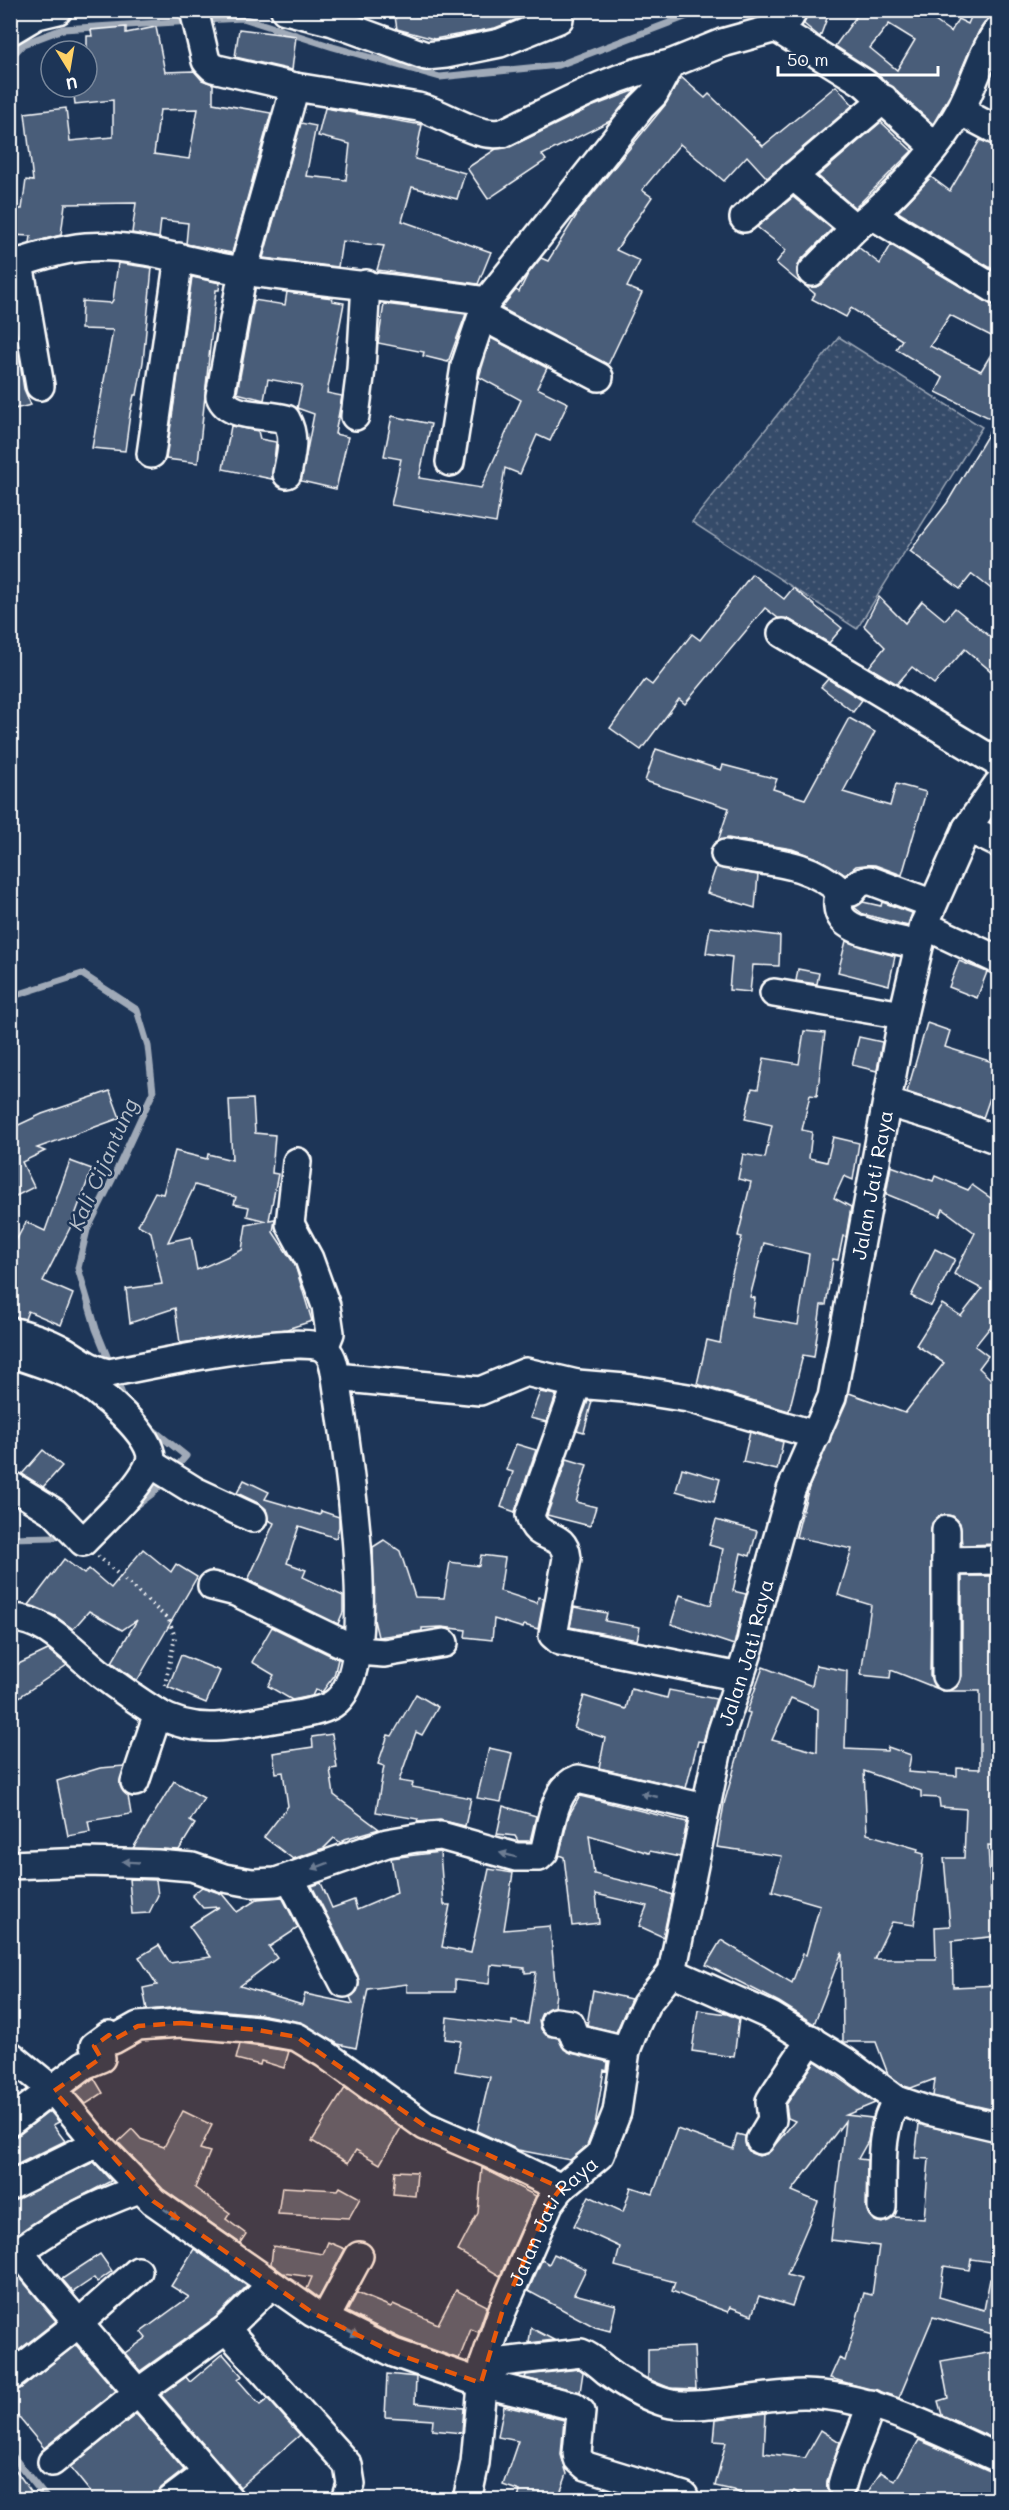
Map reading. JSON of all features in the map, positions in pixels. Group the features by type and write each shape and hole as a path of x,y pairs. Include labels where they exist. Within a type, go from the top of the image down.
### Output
{"street":[{"path":"10,31 38,15 58,10"},
{"path":"285,10 351,19 426,56 500,43 559,19 558,10"},
{"path":"195,18 206,61 213,68 295,87 438,112 479,134 489,136 503,133 610,81 645,68 670,64 784,19 884,99 935,147"},
{"path":"812,272 935,147 960,111 971,83 999,30"},
{"path":"450,462 465,366 484,308 654,94 670,64"},
{"path":"287,474 292,444 291,430 286,419 232,411 223,405 220,396 243,271 295,87"},
{"path":"744,218 884,99"},
{"path":"960,111 999,131"},
{"path":"793,176 864,221 999,291"},
{"path":"40,386 15,264 86,247 179,257 243,271 366,284 484,308 599,378"},
{"path":"151,453 179,257"},
{"path":"355,416 361,369 366,284"},
{"path":"782,633 999,763"},
{"name":"Jalan Jati Raya","path":"467,2499 475,2463 482,2374 503,2308 549,2204 561,2188 600,2155 617,2112 626,2050 646,2004 672,1972 705,1808 713,1782 721,1734 740,1677 791,1490 832,1397 903,1015 925,924 967,828 999,784"},
{"path":"967,828 999,843"},
{"path":"725,854 798,866 819,874 839,890 848,894 859,883 869,880 899,889 925,924 999,960"},
{"path":"839,890 838,907 842,918 851,926 925,924"},
{"path":"774,993 903,1015"},
{"path":"888,1103 936,1117 999,1140"},
{"path":"297,1162 290,1224 309,1259 326,1306 330,1332 324,1348"},
{"path":"10,1331 33,1336 63,1350 94,1370 117,1371 196,1356 303,1343 324,1348 332,1359 336,1377 358,1529 358,1651 354,1671 346,1689 333,1704 242,1725 186,1727 158,1713 102,1675 54,1635 32,1621 10,1618"},
{"path":"10,1353 76,1377 96,1391 145,1439 158,1467 195,1491 253,1518"},
{"path":"336,1377 480,1391 526,1372 577,1384 625,1388 688,1398 816,1435"},
{"path":"577,1384 530,1515 532,1526 541,1534 559,1539 566,1548 567,1558 553,1635 560,1641 740,1677"},
{"path":"10,1485 54,1512 83,1542 158,1467"},
{"path":"945,1530 946,1676"},
{"path":"946,1561 999,1560"},
{"path":"212,1586 236,1592 358,1651 384,1653 444,1643"},
{"path":"135,1782 158,1713"},
{"path":"10,1865 122,1862 192,1867 224,1878 252,1883 276,1882 387,1843 441,1836 516,1857 538,1857 544,1852 560,1794 569,1782 578,1779 705,1808"},
{"path":"290,1878 344,1983"},
{"path":"672,1972 771,2016 811,2039 897,2100 930,2111 999,2127"},
{"path":"555,2022 570,2024 575,2038 626,2050"},
{"path":"10,2122 54,2091 84,2065 100,2058 94,2046 109,2035 113,2040 138,2026 181,2023 258,2030 297,2037 325,2054 425,2126 561,2188"},
{"path":"760,2140 772,2120 770,2101 772,2096 811,2039"},
{"path":"10,2055 54,2091 140,2189 271,2285 325,2319 394,2353 482,2374 578,2408 581,2412 577,2453 578,2459 586,2466 684,2496"},
{"path":"882,2207 884,2146 889,2116 897,2100"},
{"path":"10,2186 98,2143"},
{"path":"140,2189 56,2224 15,2256 140,2391 230,2499"},
{"path":"325,2319 359,2256"},
{"path":"10,2377 78,2324 138,2271"},
{"path":"52,2462 140,2391 226,2329 271,2285"},
{"path":"226,2329 348,2465 351,2484 346,2499"},
{"path":"482,2374 581,2353 591,2357 605,2370 642,2394 670,2404 803,2394 838,2396 870,2404 999,2458"},
{"path":"842,2485 864,2428 870,2404"},
{"path":"171,2499 207,2472"}],"path":[{"path":"83,1542 169,1620 173,1628 175,1637 158,1713"}],"highlighted area":[{"path":"181,2023 258,2030 297,2037 425,2126 561,2188 549,2204 503,2309 481,2383 394,2353 313,2313 153,2201 54,2091 101,2058 94,2046 109,2035 113,2040 138,2026"}],"shaded area":[{"path":"839,337 982,427 857,629 692,522"}],"building":[{"path":"394,10 415,10 416,16 448,10 519,10 520,18 495,28 434,39 397,29"},
{"path":"808,10 830,10 820,37 804,24"},
{"path":"861,10 919,10 951,32 958,19 968,24 974,10 999,10 999,14 990,16 979,31 950,95 933,124 874,71 835,46","holes":["889,24 915,40 897,70 870,48"]},
{"path":"126,27 126,33 156,27 165,72 194,71 202,80 213,84 213,103 271,113 232,253 186,244 188,223 161,220 159,238 132,233 136,203 65,204 61,235 30,243 31,236 10,235 10,209 22,209 26,180 33,181 25,113 66,108 70,141 113,137 113,100 75,104 74,99 99,99 99,39 87,39 87,36 92,36 91,30","holes":["198,109 189,159 154,154 160,110"]},
{"path":"239,29 296,36 292,70 235,57"},
{"path":"681,77 705,98 709,94 763,146 836,86 853,105 767,178 747,156 724,181 680,144 642,190 652,197 616,250 640,261 627,287 642,293 608,365 501,308 516,290 519,292 528,274 541,258 548,261 581,208 665,105"},
{"path":"636,90 610,121 542,155 546,160 488,199 467,168 496,149 510,147 591,107"},
{"path":"325,108 422,125 415,159 465,173 457,199 412,187 402,221 491,252 478,284 377,270 384,246 342,241 338,267 263,258 301,123 316,126 306,176 346,180 350,144 318,136"},
{"path":"881,122 912,151 855,208 818,176"},
{"path":"980,140 999,148 999,273 898,212 931,177 950,191"},
{"path":"793,197 832,229 800,261 797,269 800,283 776,263 786,250 757,227"},
{"path":"891,245 990,304 999,307 999,340 950,315 930,346 981,371 999,341 999,595 972,574 960,589 910,551 947,503 996,421 936,392 943,378 896,349 902,340 851,308 846,317 812,299 815,294 803,284 816,287 823,283 858,247 880,264"},
{"path":"118,263 152,268 143,362 137,395 134,395 130,414 125,451 92,448 113,330 81,329 82,301 111,303 113,300"},
{"path":"192,277 220,283 219,290 216,290 198,463 166,459"},
{"path":"287,292 333,298 332,301 344,303 327,393 342,396 335,434 348,437 336,489 301,481 314,414 297,408 302,385 268,379 264,400 237,393 254,300 285,305"},
{"path":"384,304 466,314 448,362 423,356 424,352 378,343"},
{"path":"491,338 547,368 537,388 568,403 550,441 537,435 520,474 505,468 496,523 391,505 401,459 384,456 392,416 431,424 419,478 481,488 521,400 479,377"},
{"path":"10,344 17,344 24,389 31,405 10,410"},
{"path":"231,426 258,431 260,439 276,442 272,479 223,469"},
{"path":"752,574 784,599 793,588 842,628 829,643 790,620 778,618 765,608 685,704 679,699 641,750 610,728 645,680 652,685 692,634 700,640"},
{"path":"879,597 905,623 922,601 945,620 955,608 999,644 999,678 965,649 934,684 912,667 897,684 869,667 885,647 864,626"},
{"path":"828,679 862,700 853,712 821,687"},
{"path":"849,718 875,732 843,792 890,806 896,784 926,792 902,875 875,865 865,865 856,866 845,875 821,860 792,849 728,838 718,841 729,808 645,781 656,749 721,770 723,765 777,779 773,789 805,799"},
{"path":"716,867 758,875 755,908 707,893"},
{"path":"863,902 881,906 882,902 912,913 908,926 863,914 854,907"},
{"path":"710,927 780,936 779,966 753,965 750,992 729,990 732,957 706,953"},
{"path":"846,941 895,956 889,985 838,972"},
{"path":"959,961 987,972 977,998 949,987"},
{"path":"798,969 819,973 817,984 796,981"},
{"path":"927,1023 950,1031 945,1047 999,1064 999,1097 991,1095 983,1118 907,1092"},
{"path":"804,1031 825,1033 817,1096 810,1095 802,1130 812,1132 809,1158 827,1162 833,1137 859,1143 853,1180 844,1176 834,1198 851,1207 846,1237 843,1236 838,1260 833,1259 826,1305 821,1305 814,1357 803,1355 789,1411 697,1384 707,1340 720,1343 730,1281 742,1237 738,1236 751,1182 738,1179 743,1154 765,1158 772,1125 745,1119 752,1088 758,1089 764,1058 799,1064","holes":["764,1243 809,1254 798,1325 752,1317 755,1298 750,1297"]},
{"path":"859,1037 882,1042 877,1071 852,1065"},
{"path":"110,1091 120,1118 37,1148 45,1151 22,1162 34,1187 10,1199 10,1129 42,1114"},
{"path":"253,1099 255,1133 275,1135 272,1173 278,1174 269,1220 275,1219 273,1232 295,1265 312,1321 287,1329 180,1343 175,1308 130,1323 126,1289 162,1284 151,1232 138,1225 155,1192 163,1194 175,1151 207,1159 208,1154 232,1160 229,1100","holes":["195,1185 236,1197 234,1204 249,1207 247,1216 266,1221 246,1225 242,1250 197,1270 191,1237 168,1242"]},
{"path":"70,1161 92,1169 71,1226 43,1281 73,1294 61,1325 28,1311 25,1319 10,1316 10,1252 26,1222 45,1231"},
{"path":"891,1166 933,1181 935,1176 968,1190 972,1185 999,1204 999,1316 975,1346 988,1356 979,1368 999,1387 999,1544 962,1545 960,1523 953,1516 939,1516 932,1523 930,1676 936,1688 891,1670 890,1678 861,1675 871,1605 838,1595 852,1549 796,1537 809,1487 849,1393 905,1413 944,1363 916,1345 942,1304 961,1316 982,1289 954,1274 975,1233 943,1209 940,1216 886,1194"},
{"path":"935,1249 955,1259 931,1306 911,1296"},
{"path":"540,1392 556,1395 547,1422 530,1418"},
{"path":"588,1401 592,1401 584,1432 577,1430"},
{"path":"750,1432 783,1442 777,1470 743,1462"},
{"path":"516,1444 536,1450 515,1512 501,1507 513,1472 506,1470"},
{"path":"43,1450 62,1466 43,1487 22,1474"},
{"path":"567,1459 587,1465 576,1502 596,1507 590,1526 547,1515"},
{"path":"682,1468 720,1479 714,1502 676,1491"},
{"path":"244,1480 269,1492 265,1499 320,1515 321,1511 339,1517 336,1538 299,1526 287,1563 306,1570 303,1577 343,1596 343,1612 338,1624 248,1580 274,1523 268,1520 266,1509 260,1504 237,1493"},
{"path":"716,1520 757,1531 750,1556 741,1553 733,1591 746,1594 734,1645 671,1624 680,1595 711,1605 723,1549 709,1545"},
{"path":"384,1540 400,1551 415,1597 444,1598 450,1562 479,1566 481,1555 505,1558 500,1591 537,1603 538,1597 544,1598 538,1629 524,1625 523,1628 494,1619 492,1640 465,1637 466,1630 442,1627 422,1628 422,1631 378,1637 374,1620 373,1547"},
{"path":"143,1549 171,1572 176,1564 197,1577 137,1681 112,1662 137,1620 122,1630 89,1611 73,1629 55,1616 29,1605 64,1559 84,1574 89,1569 111,1588"},
{"path":"962,1576 996,1576 999,1846 988,1845 991,1899 999,1898 999,1936 952,1941 953,1987 999,1985 999,2111 933,2096 935,2079 911,2088 904,2086 888,2074 876,2042 843,2042 842,1952 814,2024 779,2002 706,1965 721,1940 792,1983 803,1954 806,1955 820,1905 772,1891 782,1856 717,1847 724,1804 750,1713 747,1712 763,1667 812,1686 816,1665 847,1671 845,1749 887,1751 888,1747 911,1755 908,1772 957,1776 957,1768 980,1769 980,1691 950,1691 959,1684 962,1676","holes":["791,1698 818,1709 817,1752 772,1740","864,1771 921,1791 921,1797 939,1798 940,1807 966,1809 964,1858 944,1858 950,1926 935,1927 936,1959 874,1959 892,1922 914,1925 924,1854 917,1852 918,1849 867,1834"]},
{"path":"574,1607 607,1613 605,1621 640,1627 637,1640 570,1627"},
{"path":"272,1627 338,1659 334,1676 322,1692 315,1690 312,1696 292,1700 268,1686 274,1675 252,1662"},
{"path":"48,1650 67,1665 10,1703 10,1668"},
{"path":"181,1655 220,1671 206,1703 168,1687"},
{"path":"631,1689 667,1698 669,1690 716,1699 703,1742 698,1741 686,1788 599,1768 605,1738 574,1728 584,1696 626,1709"},
{"path":"416,1694 438,1707 422,1735 416,1732 399,1781 413,1783 412,1787 471,1798 465,1826 440,1820 417,1822 418,1819 376,1812 384,1766 378,1764 388,1735 392,1736"},
{"path":"332,1734 337,1768 330,1769 334,1795 379,1829 345,1839 341,1843 334,1838 324,1848 293,1859 264,1837 288,1806 283,1772 276,1773 273,1753 313,1747 312,1737"},
{"path":"489,1748 512,1753 501,1802 477,1798"},
{"path":"124,1766 120,1785 128,1796 131,1814 88,1821 90,1832 68,1836 57,1781 100,1768"},
{"path":"174,1781 204,1798 190,1821 195,1824 179,1850 133,1848"},
{"path":"580,1796 687,1822 680,1857 650,1851 649,1853 589,1835 594,1874 657,1889 672,1895 663,1937 639,1926 647,1906 596,1894 599,1923 572,1926 564,1857 559,1855 569,1815"},
{"path":"503,1806 536,1816 530,1841 518,1841 515,1836 497,1834"},
{"path":"440,1852 444,1905 450,1905 442,1947 471,1953 489,1869 513,1873 504,1930 550,1926 556,1994 554,2007 542,2013 539,2020 541,2029 546,2035 558,2038 564,2049 571,2053 608,2062 607,2071 604,2070 595,2125 587,2146 570,2160 518,2150 477,2131 490,2077 455,2071 461,2041 445,2039 447,2017 512,2025 512,2021 528,2024 536,1972 525,1973 525,1968 491,1965 489,1984 455,1980 455,1992 407,1992 407,1984 368,1989 356,2048 338,2044 300,2022 260,2014 182,2007 147,2010 143,1988 157,1985 139,1957 159,1945 170,1963 211,1957 189,1926 219,1907 203,1908 192,1895 202,1887 222,1894 237,1912 258,1899 282,1897 298,1928 269,1947 277,1958 240,1986 302,2005 305,1994 353,2004 350,1997 357,1991 358,1976 312,1886 321,1883 332,1908 354,1900 357,1910 397,1893 391,1858"},
{"path":"129,1879 156,1880 158,1895 149,1913 132,1914"},
{"path":"593,1990 631,1999 616,2032 587,2025"},
{"path":"698,2010 727,2014 739,2019 734,2057 692,2051"},
{"path":"240,2044 289,2051 284,2068 261,2061 260,2065 236,2059"},
{"path":"815,2061 875,2103 846,2115 872,2118 868,2141 858,2159 867,2160 866,2207 874,2221 882,2223 894,2217 924,2219 929,2159 915,2158 919,2124 999,2142 999,2263 971,2259 969,2270 944,2266 939,2297 984,2310 990,2279 999,2280 999,2336 933,2317 899,2398 830,2378 839,2358 845,2361 864,2293 872,2295 879,2246 831,2240 845,2121 792,2191 818,2202 787,2275 801,2279 792,2306 759,2296 752,2315 730,2307 728,2312 687,2297 672,2291 675,2282 615,2266 620,2247 574,2226 589,2196 623,2212 631,2187 653,2194 677,2129 733,2149 737,2134 745,2136 746,2147 751,2153 759,2156 768,2153 795,2121 788,2118 786,2105"},
{"path":"94,2078 103,2093 86,2104 75,2092"},
{"path":"345,2088 401,2128 380,2164 356,2150 348,2163 312,2141"},
{"path":"50,2111 59,2122 53,2125 65,2141 10,2168 10,2137 20,2134"},
{"path":"183,2111 212,2125 200,2149 210,2152 195,2188 230,2213 226,2219 246,2234 240,2243 163,2189 118,2142 132,2129 141,2139 164,2147"},
{"path":"94,2162 111,2181 49,2213 10,2239 10,2201"},
{"path":"482,2168 536,2196 500,2276 458,2251 478,2213"},
{"path":"395,2171 417,2172 415,2196 393,2194"},
{"path":"282,2187 338,2190 340,2187 360,2198 349,2218 278,2214"},
{"path":"328,2242 345,2249 319,2298 307,2289 312,2277 283,2273 271,2264 273,2246 323,2254"},
{"path":"194,2249 247,2286 216,2317 140,2371 125,2353 146,2338 141,2332 189,2297 171,2286"},
{"path":"100,2254 112,2271 97,2282 94,2278 73,2292 62,2279"},
{"path":"554,2254 586,2269 574,2294 616,2305 610,2331 595,2327 528,2291 542,2260 549,2264"},
{"path":"16,2273 56,2321 10,2357 10,2274"},
{"path":"456,2290 487,2306 478,2332 471,2329 459,2359 400,2338 347,2312 357,2293 391,2307 393,2304 438,2324"},
{"path":"531,2328 554,2340 529,2343"},
{"path":"76,2345 116,2391 44,2448 10,2407 10,2392 20,2389"},
{"path":"694,2347 696,2389 670,2388 648,2379 648,2349"},
{"path":"999,2351 999,2441 942,2415 938,2401 948,2398 941,2361"},
{"path":"223,2354 242,2376 238,2380 260,2405 268,2399 300,2435 240,2487 161,2395 186,2377 190,2382"},
{"path":"579,2369 583,2372 580,2392 525,2378 526,2375"},
{"path":"387,2374 416,2377 415,2403 464,2408 462,2433 432,2430 433,2420 385,2417"},
{"path":"504,2406 564,2420 561,2455 567,2474 558,2499 518,2499 520,2491 503,2485 518,2441 498,2437"},
{"path":"766,2413 764,2453 805,2458 821,2430 840,2442 827,2481 827,2489 836,2499 808,2499 794,2491 788,2499 752,2499 733,2490 715,2486 726,2442 714,2441 716,2419"},
{"path":"136,2414 184,2470 161,2488 156,2499 96,2499 70,2467"},
{"path":"919,2440 999,2474 999,2499 863,2499 881,2472 895,2481"},
{"path":"10,2462 32,2493 23,2499 10,2499"}],"waterway":[{"name":"Kali Cijantung","path":"203,20 243,18 333,47 440,77 559,65 703,10"},
{"name":"Kali Cijantung","path":"10,58 23,44 63,29 192,21"},
{"name":"Kali Cijantung","path":"10,997 82,974 137,1010 148,1046 153,1092 87,1230 78,1268 96,1329 111,1366"},
{"name":"Kali Cijantung","path":"115,1376 125,1402"},
{"name":"Kali Cijantung","path":"147,1425 186,1456 173,1471"},
{"name":"Kali Cijantung","path":"132,1509 153,1493 166,1479"},
{"name":"Kali Cijantung","path":"10,1538 56,1537"},
{"name":"Kali Cijantung","path":"10,2453 48,2500"}]}
